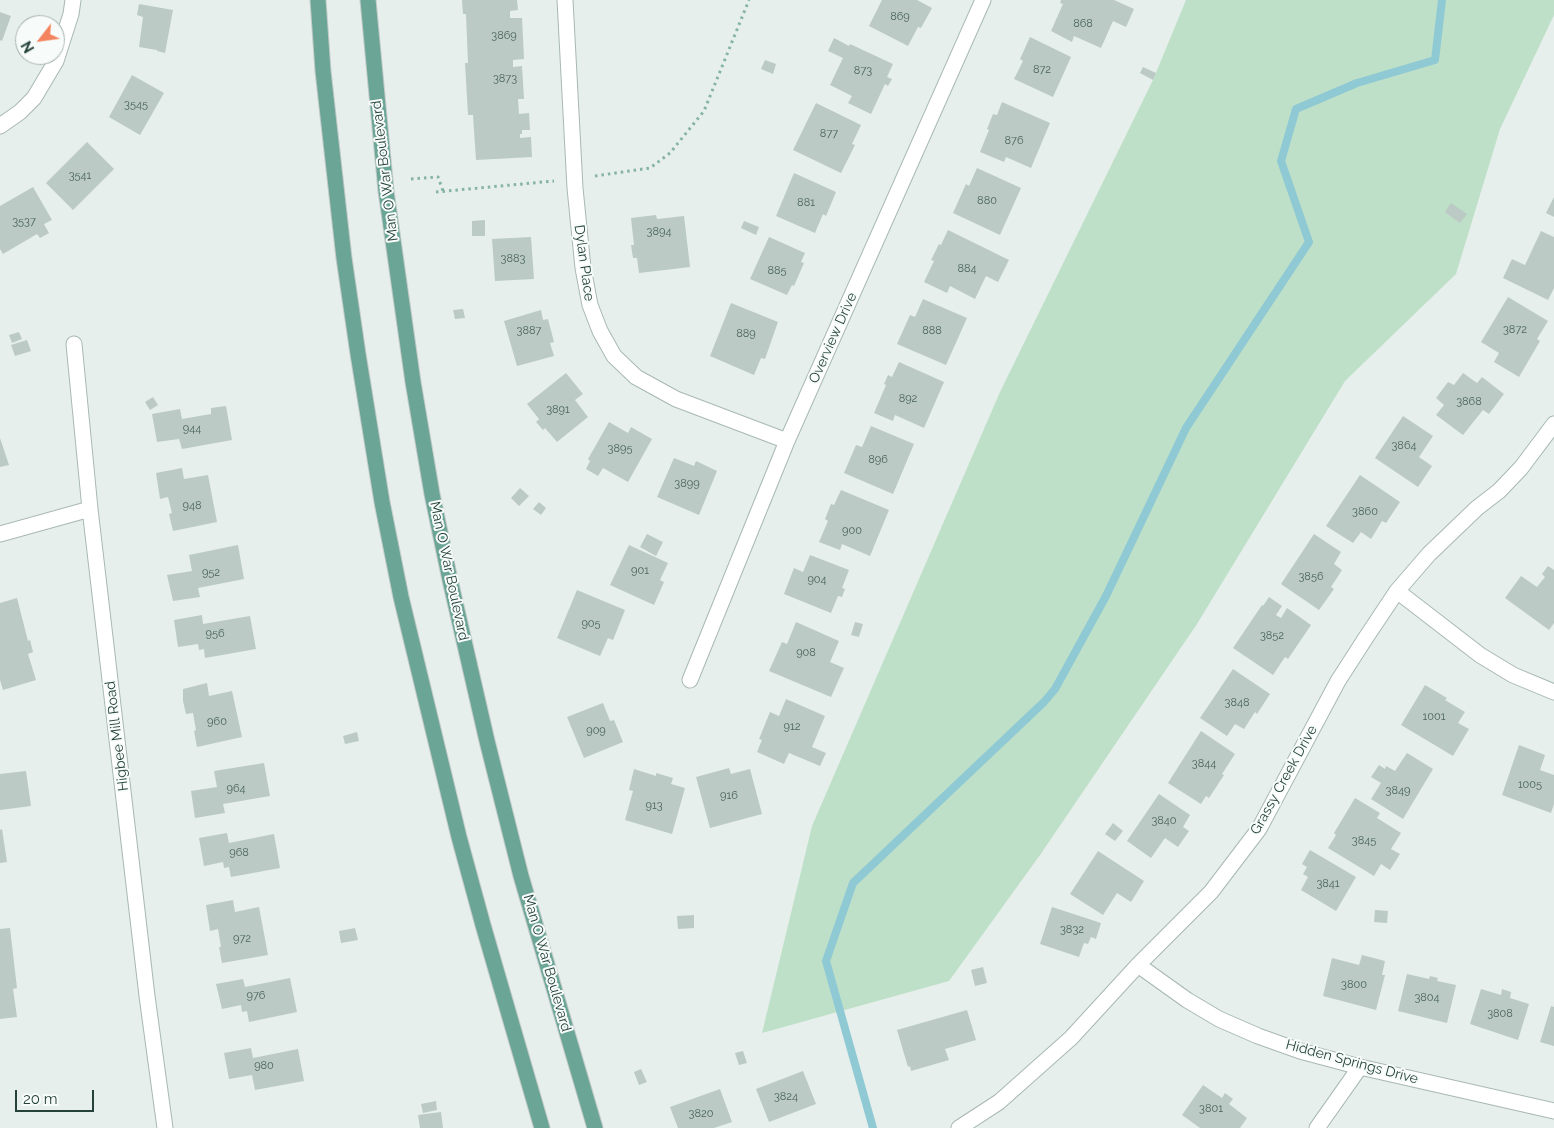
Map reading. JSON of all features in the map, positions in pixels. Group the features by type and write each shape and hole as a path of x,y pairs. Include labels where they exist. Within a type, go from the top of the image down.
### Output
{"main road":[{"path":"318,0 323,71 344,258 382,502 401,597 459,837 542,1128"},
{"name":"Man O War Boulevard","path":"368,0 386,191 413,382 432,494 486,741 521,876 595,1128"}],"street":[{"path":"0,126 20,112 34,98 56,61 71,14 73,0"},
{"name":"Dylan Place","path":"565,0 575,180 583,268 590,305 600,331 614,356 636,377 676,399 787,441"},
{"name":"Overview Drive","path":"690,680 787,441 983,0"},
{"name":"Higbee Mill Road","path":"74,344 90,510 146,986 165,1128"},
{"name":"Grassy Creek Drive","path":"959,1128 999,1102 1071,1038 1138,965 1211,892 1259,829 1338,681 1364,639 1398,591 1429,554 1477,508 1499,491 1521,468 1554,424"},
{"path":"0,534 90,510"},
{"path":"1398,591 1480,655 1514,675 1554,692"},
{"name":"Hidden Springs Drive","path":"1138,965 1187,1000 1218,1019 1300,1051 1360,1067 1554,1111"},
{"path":"1317,1128 1360,1067"}],"path":[{"path":"436,192 575,180 650,168 670,153 704,111 749,0"},
{"path":"411,179 438,177 443,191"}],"green space":[{"path":"1186,0 1554,0 1554,15 1500,129 1456,274 1345,381 1197,624 1040,855 949,981 762,1033 812,826 1000,392 1153,80"}],"building":[{"path":"462,0 517,0 518,10 510,11 510,18 522,18 524,59 513,60 513,67 522,66 524,99 518,99 519,114 529,113 530,130 522,130 520,138 531,137 532,157 476,160 473,115 468,115 465,63 468,63 466,14 463,14"},
{"path":"882,0 917,0 932,8 921,28 918,27 908,46 869,26"},
{"path":"1061,0 1114,0 1134,9 1126,27 1113,21 1101,48 1074,36 1072,42 1051,31 1063,4 1060,3"},
{"path":"139,4 173,10 165,53 139,47 143,17 137,15"},
{"path":"0,12 11,16 2,41 0,40"},
{"path":"1030,37 1071,57 1053,97 1014,79 1023,61 1020,59"},
{"path":"834,38 893,64 887,77 892,79 888,86 885,84 871,114 848,103 852,96 830,85 843,58 828,51"},
{"path":"765,60 776,64 773,74 761,69"},
{"path":"1143,67 1156,73 1153,80 1140,73"},
{"path":"132,75 164,93 140,135 109,117"},
{"path":"1002,102 1050,123 1031,168 1006,157 1004,162 980,152 993,114 997,115"},
{"path":"816,103 861,125 852,144 855,145 841,173 793,150"},
{"path":"87,142 114,169 73,210 46,183"},
{"path":"977,168 1021,188 1000,235 953,213 966,184 969,186"},
{"path":"794,173 836,192 826,216 823,214 815,233 776,216"},
{"path":"33,187 52,220 44,224 49,233 40,238 37,234 3,254 0,249 0,206"},
{"path":"1554,197 1554,217 1546,213"},
{"path":"1451,203 1467,214 1460,223 1445,212"},
{"path":"656,215 657,219 684,216 690,267 639,273 637,258 633,258 631,245 634,245 631,218"},
{"path":"485,220 485,236 472,236 472,221"},
{"path":"744,221 759,227 756,235 741,228"},
{"path":"948,230 1009,260 998,282 986,276 975,299 950,286 947,293 924,282 934,261 931,260"},
{"path":"1541,231 1554,237 1554,288 1548,300 1503,278 1512,259 1525,265"},
{"path":"531,237 534,279 495,281 492,239"},
{"path":"769,237 805,253 801,262 804,263 794,286 792,285 787,295 750,279"},
{"path":"1508,297 1548,321 1537,339 1540,341 1519,377 1494,362 1499,353 1481,342"},
{"path":"923,299 967,318 946,365 897,344 910,315 915,317"},
{"path":"731,303 778,322 765,359 761,358 754,375 710,356"},
{"path":"463,309 465,318 455,319 453,310"},
{"path":"541,310 543,320 548,319 554,342 550,343 554,356 517,366 504,321"},
{"path":"19,332 22,339 12,343 9,335"},
{"path":"27,340 31,351 15,356 11,345"},
{"path":"899,362 944,382 924,428 895,415 893,421 874,413 886,385 884,384 888,375 892,377"},
{"path":"566,373 583,394 575,400 588,417 557,442 545,428 543,430 536,422 539,419 527,404"},
{"path":"1463,373 1477,383 1482,377 1504,394 1489,414 1483,410 1463,435 1436,415 1444,405 1436,398 1448,382 1454,385"},
{"path":"153,397 158,405 150,410 145,402"},
{"path":"226,406 232,440 182,449 179,439 157,442 152,414 180,409 182,419 211,414 211,408"},
{"path":"1403,416 1433,436 1419,457 1432,466 1418,487 1375,458"},
{"path":"609,422 628,433 631,427 652,439 628,482 603,468 598,476 586,469 590,461 588,459"},
{"path":"871,426 914,444 893,494 844,473 856,445 862,447"},
{"path":"0,438 9,465 0,467"},
{"path":"674,458 694,466 696,461 717,471 699,515 657,497"},
{"path":"182,468 184,479 208,475 217,522 173,531 169,514 172,513 168,497 160,499 156,473"},
{"path":"1360,475 1400,502 1386,523 1382,521 1371,539 1361,532 1353,543 1326,526"},
{"path":"520,488 529,496 519,506 511,498"},
{"path":"841,490 889,510 870,556 842,544 840,550 819,542 828,521 825,519 831,504 834,505"},
{"path":"539,502 546,508 541,515 533,509"},
{"path":"647,534 663,542 656,556 640,547"},
{"path":"1314,534 1341,552 1334,564 1342,570 1331,587 1334,589 1319,610 1281,584"},
{"path":"238,545 244,579 198,588 200,597 173,601 167,575 192,571 189,555"},
{"path":"629,545 668,563 660,580 664,582 654,605 610,585"},
{"path":"810,555 849,570 842,588 845,589 842,597 838,596 831,613 784,594 794,568 803,572"},
{"path":"1548,566 1554,570 1554,623 1549,630 1505,598 1521,576 1537,587 1545,577 1542,574"},
{"path":"577,590 625,610 613,640 608,638 600,656 557,638"},
{"path":"1269,597 1282,606 1276,615 1281,618 1287,608 1311,625 1288,659 1285,657 1273,675 1233,648"},
{"path":"17,598 28,641 30,640 33,652 28,654 36,680 3,690 0,680 0,603"},
{"path":"202,615 203,624 250,616 256,649 205,658 204,649 199,650 198,644 178,647 174,620"},
{"path":"796,622 839,641 830,662 844,668 831,697 769,671 782,642 787,644"},
{"path":"855,622 863,624 859,637 851,635"},
{"path":"1233,669 1270,694 1244,729 1235,724 1227,736 1200,718"},
{"path":"207,683 209,696 232,691 242,737 197,747 193,713 186,714 183,689"},
{"path":"1425,685 1447,698 1445,700 1465,712 1458,723 1469,729 1453,756 1401,725"},
{"path":"786,699 825,716 812,747 826,753 820,766 789,753 784,764 757,752 762,740 759,739 770,712 779,716"},
{"path":"603,703 610,721 614,720 623,742 584,758 567,717"},
{"path":"1201,731 1235,754 1209,798 1206,796 1201,804 1168,783"},
{"path":"357,732 359,741 345,744 343,736"},
{"path":"1519,745 1545,755 1540,770 1554,775 1554,804 1551,813 1502,795"},
{"path":"1407,753 1433,769 1403,819 1371,799 1381,783 1371,777 1379,765 1385,769 1386,766 1395,771"},
{"path":"264,763 270,796 223,804 225,813 195,818 191,791 217,787 214,771"},
{"path":"729,768 731,774 750,769 762,814 710,828 696,777"},
{"path":"634,769 656,776 656,773 673,778 671,784 685,788 672,834 625,820 633,791 629,790"},
{"path":"26,771 31,806 0,810 0,774"},
{"path":"1159,794 1190,815 1183,827 1189,831 1178,847 1165,838 1151,858 1127,841"},
{"path":"1355,798 1380,813 1377,818 1401,833 1391,849 1400,854 1390,870 1381,864 1374,876 1328,848 1336,835 1334,833"},
{"path":"1113,823 1123,831 1115,841 1105,834"},
{"path":"2,829 7,862 0,863 0,830"},
{"path":"227,833 229,843 274,834 280,868 231,877 229,867 224,868 223,862 204,866 199,838"},
{"path":"1310,850 1356,877 1336,911 1301,890 1308,877 1303,874 1307,867 1302,864"},
{"path":"1098,851 1144,881 1131,902 1117,893 1103,915 1070,894"},
{"path":"233,900 235,912 259,907 268,955 222,963 218,929 210,931 206,905"},
{"path":"1052,907 1101,923 1096,939 1091,937 1088,944 1084,943 1079,957 1040,944"},
{"path":"1375,910 1388,911 1387,923 1374,922"},
{"path":"694,915 694,928 678,929 677,916"},
{"path":"10,928 17,988 13,989 17,1017 0,1019 0,929"},
{"path":"355,928 358,940 341,943 339,931"},
{"path":"1362,955 1385,961 1382,975 1385,975 1376,1010 1323,996 1332,958 1359,965"},
{"path":"983,967 987,983 975,986 971,970"},
{"path":"1407,974 1429,979 1430,976 1438,978 1437,981 1456,985 1447,1023 1398,1011"},
{"path":"290,978 297,1012 249,1022 247,1011 242,1012 241,1005 222,1009 216,984 243,979 245,987"},
{"path":"1481,989 1501,995 1502,989 1511,992 1510,998 1529,1004 1518,1040 1470,1024"},
{"path":"1551,1006 1554,1007 1554,1046 1540,1042"},
{"path":"967,1010 976,1040 945,1049 949,1060 911,1071 910,1066 908,1067 897,1030"},
{"path":"251,1048 253,1058 298,1049 304,1081 255,1090 252,1075 229,1079 224,1053"},
{"path":"743,1051 747,1063 739,1065 735,1053"},
{"path":"641,1069 647,1082 639,1085 634,1072"},
{"path":"803,1071 816,1104 769,1122 756,1089"},
{"path":"1203,1085 1222,1098 1225,1093 1233,1099 1229,1104 1247,1118 1240,1128 1200,1128 1182,1115"},
{"path":"720,1089 732,1122 714,1128 678,1128 670,1107"},
{"path":"436,1101 437,1110 423,1113 421,1104"},
{"path":"441,1112 443,1128 420,1128 418,1115"}],"waterway":[{"path":"873,1128 826,961 853,883 1044,702 1055,689 1106,596 1186,428 1309,242 1281,161 1296,109 1357,83 1435,60 1442,0"}]}
